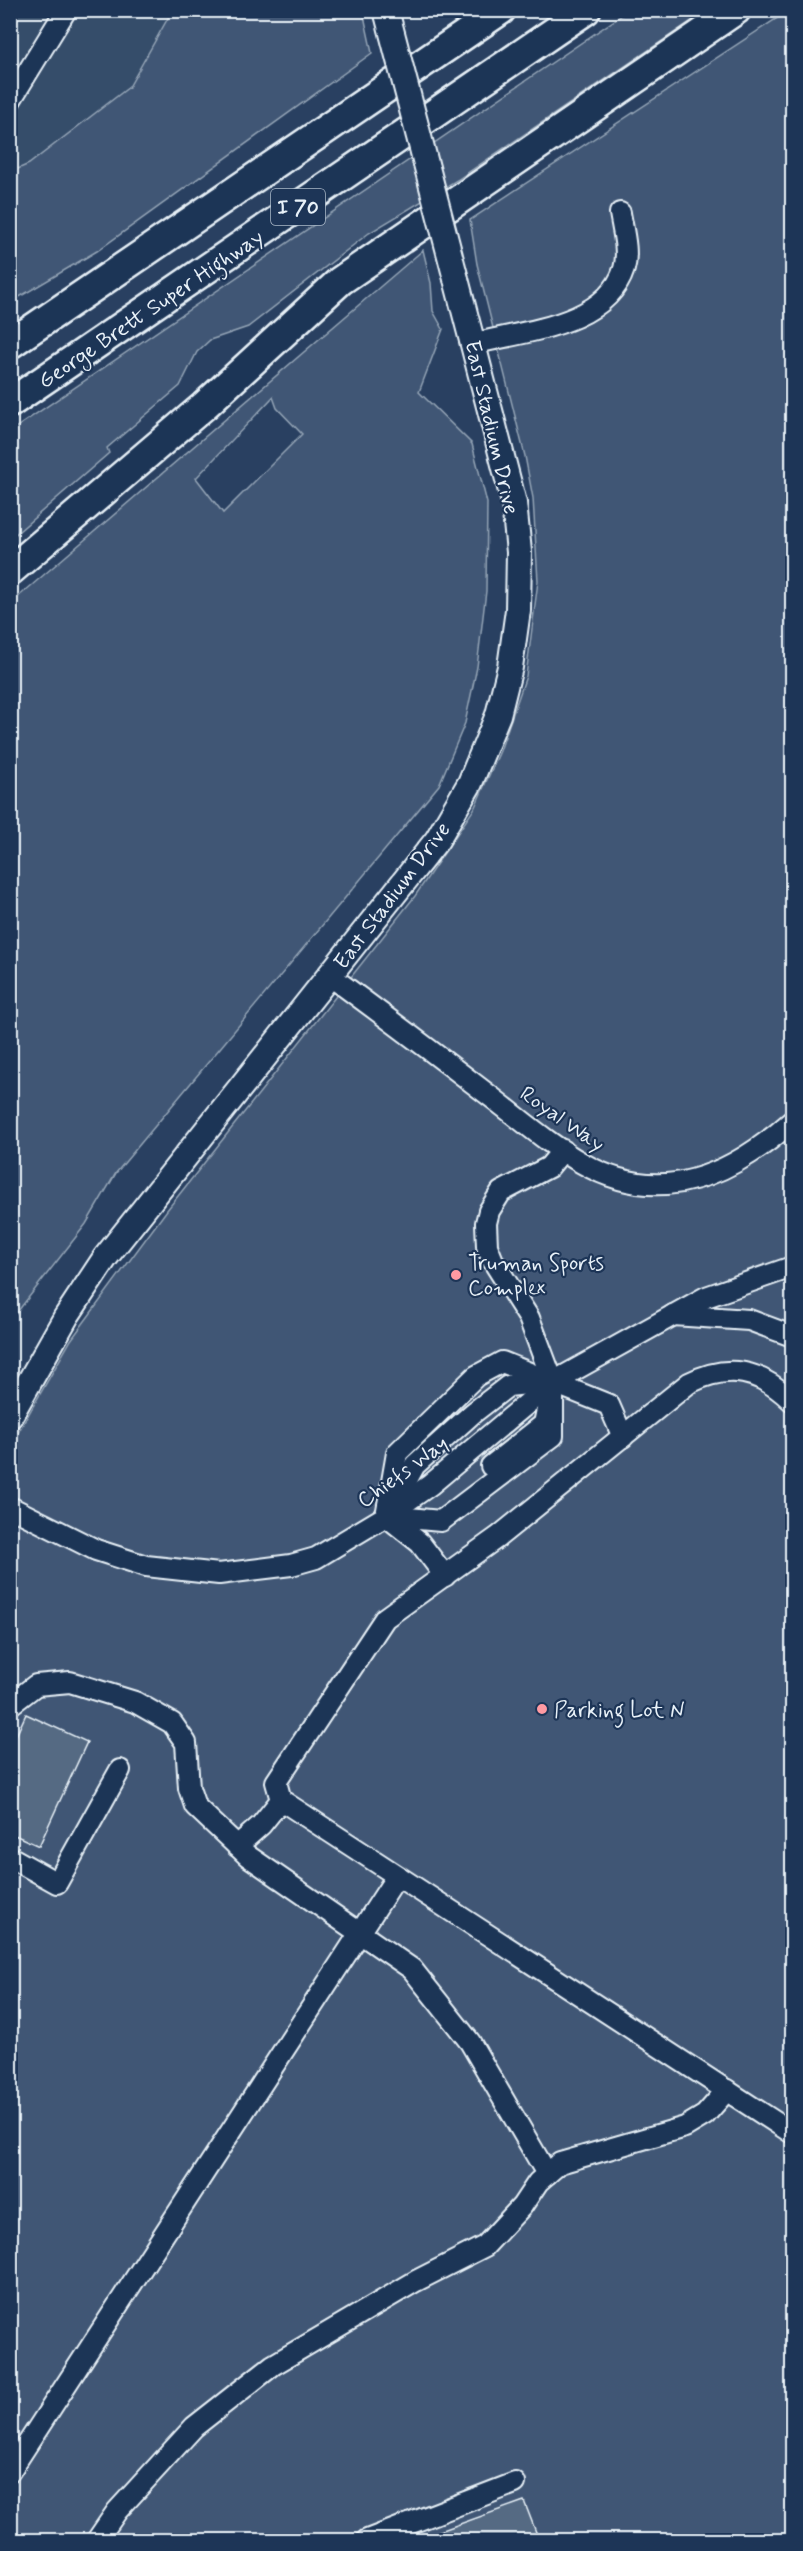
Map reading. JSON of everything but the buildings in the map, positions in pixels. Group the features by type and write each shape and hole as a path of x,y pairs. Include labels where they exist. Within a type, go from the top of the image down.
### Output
{"highway":[{"name":"I 70","path":"10,344 501,10"},
{"name":"George Brett Super Highway","path":"10,403 586,10"},
{"path":"10,571 204,406 340,281 736,10"}],"main road":[{"name":"East Stadium Drive","path":"10,1416 66,1317 105,1258 437,840 478,764 498,715 510,667 518,610 519,552 514,503 386,10"}],"street":[{"path":"10,101 66,10"},
{"path":"473,344 576,318 595,308 613,291 624,268 626,251 620,213"},
{"name":"Royal Way","path":"329,975 563,1150 608,1176 635,1183 663,1185 691,1182 722,1171 746,1159 792,1121"},
{"path":"387,1516 438,1508 544,1424 553,1382 528,1318 493,1261 487,1246 486,1223 489,1211 501,1192 549,1167 563,1150"},
{"name":"Chiefs Way","path":"10,1507 96,1550 146,1566 219,1574 291,1565 316,1558 387,1516 430,1485 553,1382 706,1297 792,1267"},
{"path":"670,1315 749,1320 792,1336"},
{"path":"387,1516 397,1453 476,1376 502,1362 609,1405 623,1437"},
{"path":"792,1401 776,1385 759,1376 735,1371 710,1373 689,1383 446,1576 385,1618 373,1632 276,1782 281,1800 792,2133"},
{"path":"387,1516 415,1465 473,1413 508,1386 553,1382"},
{"path":"387,1516 420,1543 446,1576"},
{"path":"10,1706 36,1686 70,1682 135,1702 172,1722 186,1743 189,1788 195,1806 237,1846 412,1969 470,2042 547,2174"},
{"path":"10,1857 57,1883 120,1770"},
{"path":"237,1846 261,1825 281,1800"},
{"path":"10,2471 397,1876"},
{"path":"97,2541 117,2511 194,2427 273,2365 416,2281 485,2246 547,2174 560,2163 685,2127 705,2115 727,2090"},
{"path":"367,2541 515,2483"}],"shaded area":[{"path":"10,11 172,11 129,87 29,164 11,173"},
{"path":"172,11 363,11 372,53 97,251 11,302 11,172 29,164 129,87"},
{"path":"628,11 706,11 457,180 369,233 248,327 210,340 197,352 180,386 107,448 109,453 11,538 11,431"},
{"name":"Truman Sports Complex","path":"788,11 792,11 792,2540 11,2540 11,1445 71,1340 167,1210 415,896 474,809 500,751 526,676 538,581 533,498 525,456 477,264 470,220"},
{"path":"423,250 431,283 433,311 443,329 419,392 472,444 487,503 486,591 477,667 465,723 439,785 116,1173 86,1224 11,1320 11,603","holes":["273,397 277,408 302,434 223,513 196,478"]}],"place":[{"name":"Truman Sports Complex","path":"456,1275"},
{"name":"Parking Lot N","path":"542,1709"}]}
